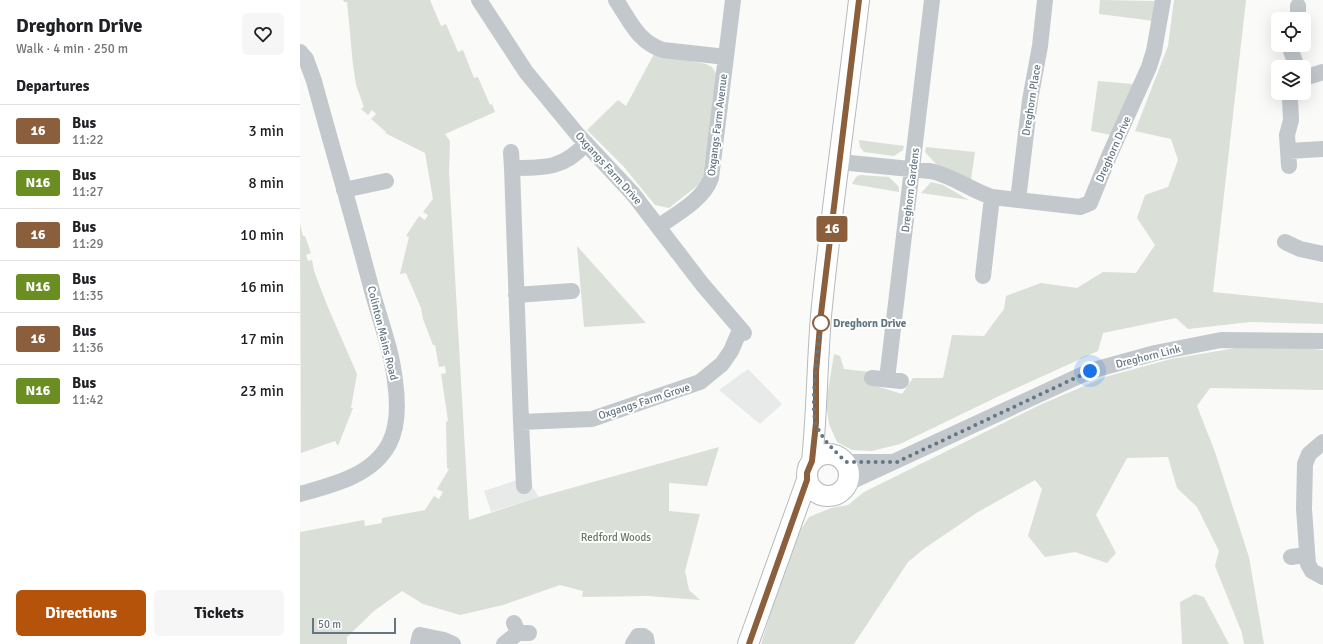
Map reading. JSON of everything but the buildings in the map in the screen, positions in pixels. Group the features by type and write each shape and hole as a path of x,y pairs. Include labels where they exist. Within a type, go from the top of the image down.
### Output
{"main road":[{"path":"748,644 788,535 809,470 816,423 816,372 859,0"},
{"path":"788,535 803,515 815,504 826,497 839,493 848,483 849,469 843,460 828,445 816,423"},
{"path":"809,470 822,454 834,454 843,460"},
{"path":"809,470 814,491 826,497"}],"street":[{"name":"Oxgangs Farm Drive","path":"479,0 526,72 586,143 616,174 659,226 702,284 742,332"},
{"path":"616,0 642,38 654,47 663,50 726,57"},
{"name":"Oxgangs Farm Avenue","path":"659,226 700,196 708,187 711,178 733,0"},
{"name":"Dreghorn Gardens","path":"887,379 932,0"},
{"name":"Dreghorn Place","path":"1018,200 1030,100 1040,46 1045,0"},
{"name":"Dreghorn Drive","path":"840,162 941,173 982,194 992,197 1080,207 1090,203 1109,156 1149,67 1154,51 1163,0"},
{"name":"Colinton Mains Road","path":"300,52 306,59 314,81 394,371 397,401 395,426 386,450 374,464 334,483 300,494"},
{"path":"1311,74 1323,72"},
{"path":"1290,100 1291,120 1287,135 1289,159 1323,148"},
{"path":"512,168 552,167 578,152 586,143"},
{"path":"511,152 524,486"},
{"path":"344,190 386,181"},
{"path":"983,276 992,197"},
{"path":"1284,243 1300,249 1323,254"},
{"path":"516,295 572,291"},
{"name":"Oxgangs Farm Grove","path":"521,422 592,419 688,388 700,382 722,364 742,332"},
{"name":"Dreghorn Link","path":"848,483 897,462 1090,371 1155,353 1222,340 1323,341"},
{"path":"1323,442 1309,454 1305,464 1304,509 1298,556 1312,571 1323,577"},
{"name":"Dreghorn Link","path":"843,460 897,462"},
{"path":"504,644 520,630"},
{"path":"418,644 420,635 444,640 453,644"},
{"path":"633,644 638,636 643,636 646,638 647,644"}],"shaded area":[{"path":"748,369 782,404 760,424 719,390"},
{"path":"526,477 539,497 491,512 484,491"}],"green space":[{"name":"Redford Woods","path":"343,0 430,0 441,26 446,24 458,52 463,50 474,78 478,77 490,105 492,104 495,112 445,134 450,141 449,172 469,520 539,497 719,447 707,486 669,483 669,511 700,514 685,571 689,590 700,600 648,596 582,597 583,591 560,585 503,605 460,615 423,604 402,591 374,611 347,637 347,644 300,644 300,532 364,520 365,526 382,523 382,518 425,510 434,496 439,499 443,492 437,489 449,469 447,468 446,422 448,421 441,374 446,373 445,366 439,367 435,345 433,345 423,319 421,308 406,273 400,274 409,237 406,236 419,216 425,220 428,215 423,212 433,199 425,153 385,133 386,132 371,119 376,114 372,110 368,115 361,109 364,107 356,85 347,2 344,2"},
{"path":"1100,0 1156,1 1154,21 1099,14"},
{"path":"1174,0 1246,0 1213,292 1323,303 1323,324 1250,322 1188,329 1176,318 1103,333 1098,351 999,396 900,444 872,451 852,450 837,442 829,424 826,403 834,354 840,356 844,369 870,372 873,385 902,394 913,378 943,378 952,335 984,336 1004,309 1006,296 1041,283 1077,288 1103,272 1136,273 1155,245 1137,218 1145,195 1168,187 1178,160 1171,139 1135,131 1168,46"},
{"path":"654,54 706,64 712,67 717,75 702,182 669,208 655,205 624,167 587,130 618,100 626,106"},
{"path":"1098,81 1133,84 1111,135 1091,131"},
{"path":"859,140 904,146 903,150 894,156 864,152 860,147"},
{"path":"926,147 975,152 971,180 936,164 925,152"},
{"path":"860,175 889,177 899,187 899,192 852,184 856,177"},
{"path":"931,182 943,185 969,200 921,193"},
{"path":"300,224 303,236 305,236 311,253 306,255 308,261 312,260 314,271 327,305 357,374 351,408 353,408 338,446 335,441 301,453 301,464"},
{"path":"577,246 646,323 584,327"},
{"path":"1236,348 1306,348 1323,350 1323,390 1210,388 1197,406 1215,452 1249,557 1264,644 1244,644 1242,633 1215,566 1219,551 1197,507 1177,488 1168,457 1127,458 1096,515 1116,553 1107,563 1075,552 1045,557 1028,536 1042,489 1035,480 978,512 925,548 908,562 854,644 761,644 791,545 809,517 831,508 848,505 864,492 1042,404 1105,377 1171,359"},
{"path":"1195,594 1204,597 1229,644 1182,644 1180,602"}],"bus line":[{"name":"16","path":"749,644 807,480 808,467 812,461 816,423 816,372 821,314 859,0"}],"place":[{"name":"Dreghorn Drive","path":"821,323"}],"route":[{"path":"821,323 816,372 816,423 828,445 846,462 897,462 1090,371"}]}
